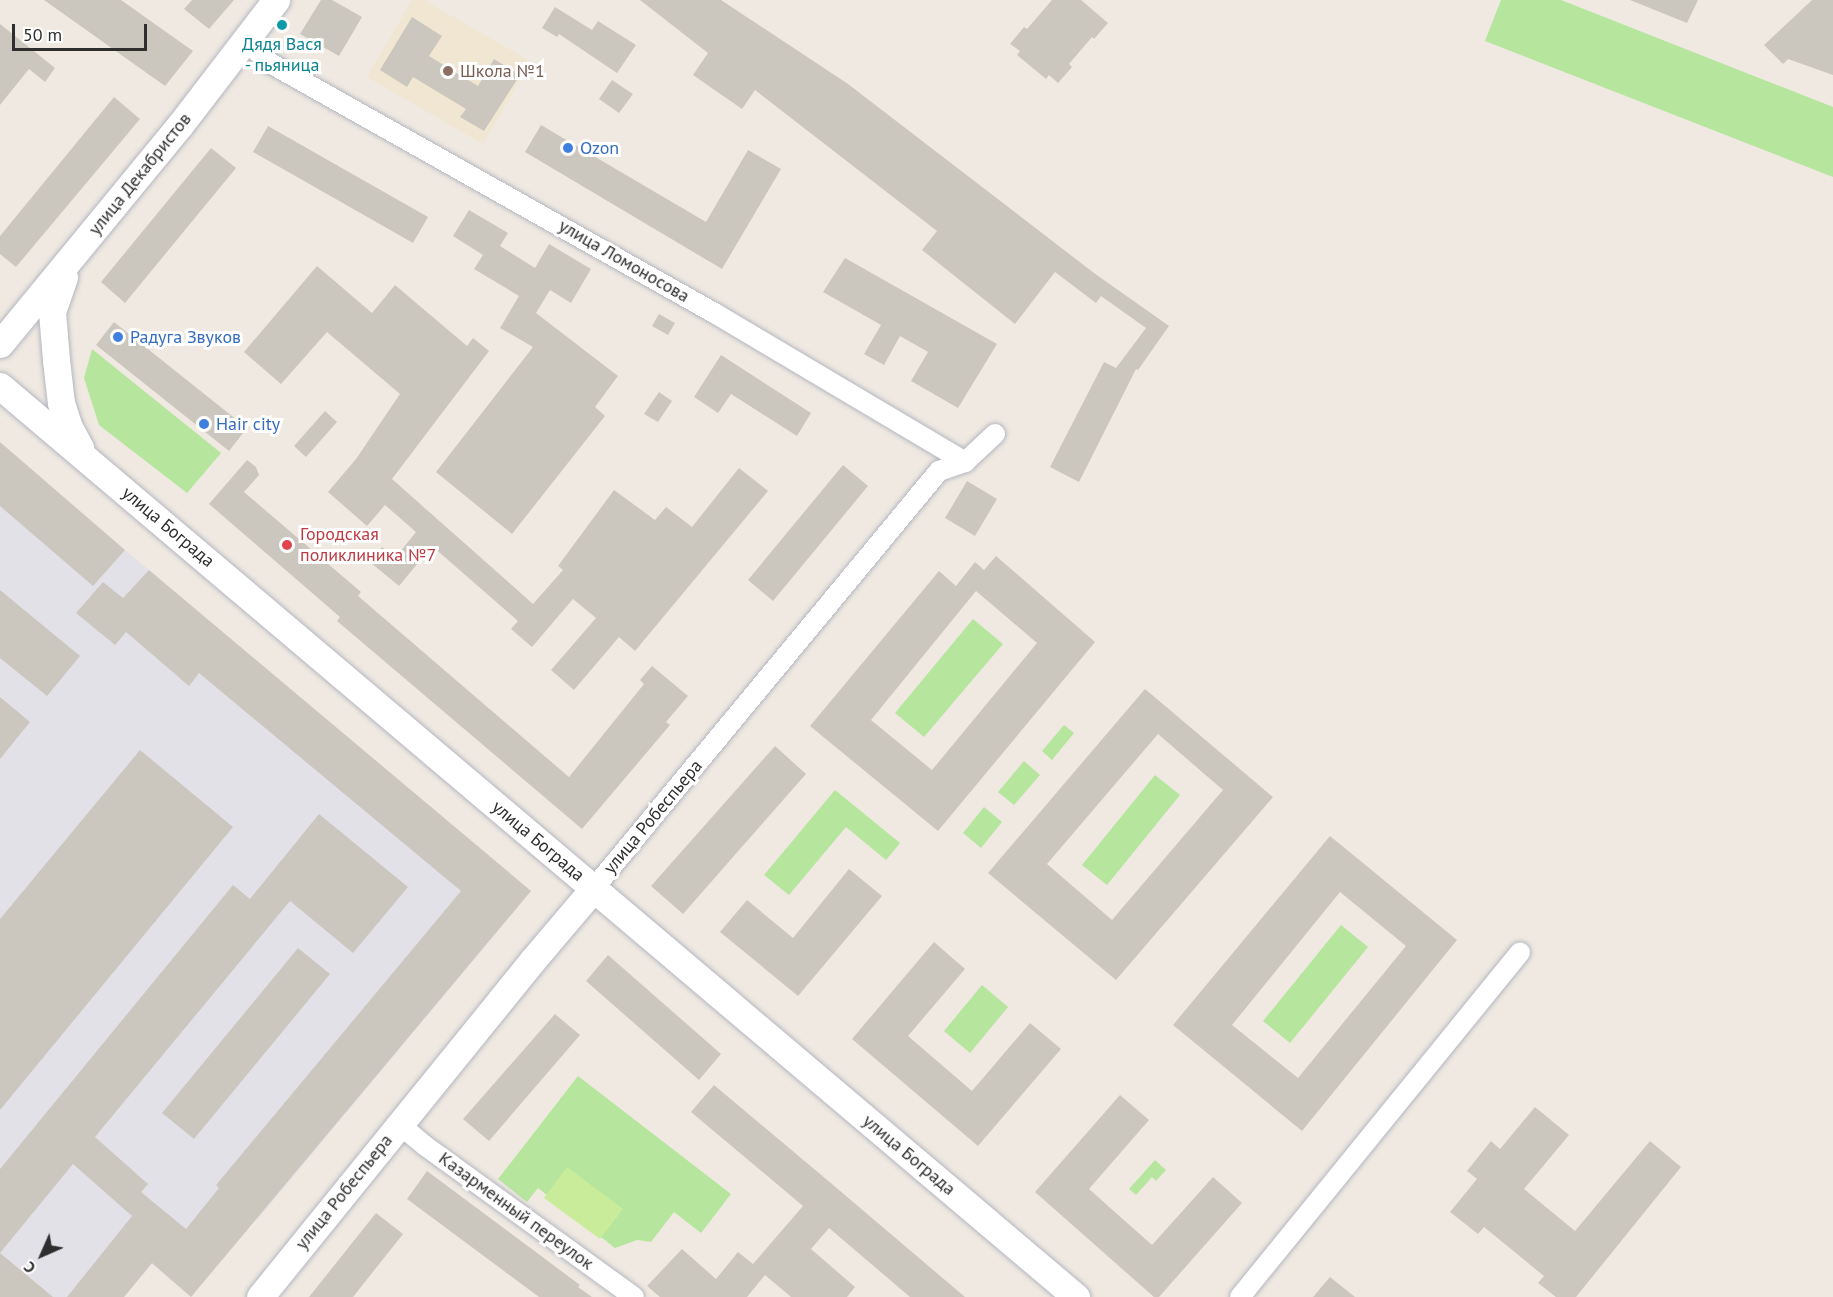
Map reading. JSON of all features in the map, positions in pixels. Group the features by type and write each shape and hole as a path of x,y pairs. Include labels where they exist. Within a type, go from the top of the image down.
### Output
{"main road":[{"name":"улица Декабристов","path":"0,344 246,42 276,0"},
{"path":"71,259 52,312 61,403 69,428 87,459"},
{"name":"улица Бограда","path":"0,386 1076,1297"},
{"name":"улица Робеспьера","path":"260,1297 594,888"}],"street":[{"name":"улица Ломоносова","path":"246,42 270,63 706,308 965,462"},
{"path":"965,462 995,435"},
{"name":"улица Робеспьера","path":"594,888 939,471 965,462"},
{"path":"1240,1297 1520,952"},
{"name":"Казарменный переулок","path":"399,1124 424,1145 634,1297"}],"shaded area":[{"name":"Школа №1","path":"412,0 424,0 526,59 529,64 483,144 367,77"},
{"path":"0,445 531,891 257,1220 245,1210 243,1234 191,1297 152,1264 124,1297 0,1297"}],"green space":[{"path":"1501,0 1561,0 1833,107 1833,177 1485,41"},
{"path":"92,349 221,453 187,493 99,425 84,378"},
{"path":"973,619 1003,644 924,737 895,713"},
{"path":"1064,725 1074,733 1052,760 1042,751"},
{"path":"1024,761 1040,775 1014,805 998,792"},
{"path":"1155,775 1180,795 1107,885 1082,865"},
{"path":"835,790 900,843 886,860 846,827 789,895 764,875"},
{"path":"984,807 1002,822 981,848 963,833"},
{"path":"1341,925 1368,947 1290,1043 1263,1021"},
{"path":"982,985 1008,1007 970,1053 944,1031"},
{"path":"578,1076 731,1194 701,1233 674,1212 651,1242 637,1240 615,1248 538,1188 527,1202 498,1179"},
{"path":"1155,1160 1166,1170 1156,1181 1152,1177 1136,1195 1129,1189"},
{"path":"567,1167 623,1209 600,1239 544,1198"}],"building":[{"path":"44,0 121,0 193,51 165,86"},
{"path":"192,0 234,0 209,29 184,9"},
{"path":"321,0 332,0 362,17 339,56 300,34"},
{"path":"640,0 721,0 848,84 1094,273 1169,326 1138,370 1136,369 1079,482 1050,467 1104,362 1116,368 1146,328 1101,296 1096,303 1055,272 1015,324 922,250 937,231 755,90 742,109 693,75 708,53"},
{"path":"1052,0 1081,0 1108,23 1094,39 1092,37 1069,64 1072,67 1058,83 1049,75 1046,79 1017,55 1020,51 1010,44 1024,27 1027,29"},
{"path":"1630,0 1698,0 1687,23"},
{"path":"1812,0 1833,0 1833,75 1788,59 1783,64 1764,45"},
{"path":"555,7 592,30 598,21 636,45 617,73 559,34 557,37 542,28"},
{"path":"412,17 442,36 429,56 478,86 494,59 520,75 484,131 460,117 466,109 413,77 407,87 380,70"},
{"path":"0,24 55,68 45,82 29,69 0,105"},
{"path":"612,80 633,94 619,113 599,99"},
{"path":"114,97 140,119 16,267 0,254 0,236"},
{"path":"541,125 706,222 748,150 781,169 722,269 525,152"},
{"path":"268,126 428,217 413,243 253,152"},
{"path":"211,148 236,168 125,303 101,282"},
{"path":"469,210 508,233 500,246 535,268 549,244 591,269 571,303 550,290 536,313 618,376 595,407 605,416 512,534 436,472 533,347 500,328 519,296 474,269 483,255 453,236"},
{"path":"845,258 997,344 958,408 911,381 928,352 900,336 884,365 864,354 881,325 823,292"},
{"path":"317,266 372,313 395,285 467,346 473,338 489,351 392,479 533,604 563,570 558,566 614,490 655,520 666,507 692,527 739,468 768,491 635,651 619,637 574,690 551,670 596,618 573,599 532,647 511,629 518,621 432,546 399,586 370,562 382,547 395,558 416,532 385,505 367,526 328,492 356,459 400,394 327,332 281,384 244,352"},
{"path":"659,314 675,323 668,335 652,326"},
{"path":"114,322 247,428 229,451 96,345"},
{"path":"721,355 811,413 797,436 731,394 718,413 694,397"},
{"path":"659,392 672,401 658,422 644,414"},
{"path":"325,411 337,422 306,457 294,446"},
{"path":"0,442 125,550 93,586 0,506"},
{"path":"247,460 256,467 259,475 244,492 361,592 358,596 569,777 644,684 640,680 652,666 688,696 666,722 670,725 582,829 337,621 340,617 209,504"},
{"path":"843,465 868,486 773,601 748,580"},
{"path":"967,481 997,499 975,536 945,518"},
{"path":"996,556 1095,642 938,831 810,726 939,571 956,586 975,562 984,570","holes":["976,591 1037,643 932,770 871,720"]},
{"path":"149,570 531,891 191,1297 152,1263 124,1297 67,1297 132,1216 73,1164 0,1253 0,1169 233,885 250,899 319,814 408,887 353,953 290,901 95,1137 148,1184 141,1192 186,1229 219,1188 216,1185 461,891 199,673 189,686 126,632 115,645 76,613 103,582 123,598"},
{"path":"0,590 80,656 47,696 0,658"},
{"path":"1145,689 1273,797 1116,980 988,873","holes":["1158,734 1223,790 1112,920 1047,864"]},
{"path":"0,697 30,722 0,759"},
{"path":"775,746 806,774 683,914 651,886"},
{"path":"140,750 233,827 0,1110 0,919"},
{"path":"1330,836 1457,940 1302,1131 1173,1025","holes":["1340,892 1406,946 1298,1078 1232,1025"]},
{"path":"849,869 882,896 798,996 720,932 747,900 793,938"},
{"path":"934,942 965,969 908,1036 972,1091 1030,1023 1061,1049 978,1146 852,1039"},
{"path":"298,948 330,974 194,1139 162,1113"},
{"path":"608,955 721,1054 699,1080 586,981"},
{"path":"555,1014 580,1035 489,1141 463,1119"},
{"path":"714,1085 965,1297 910,1297 829,1228 811,1249 855,1287 847,1297 791,1297 765,1275 747,1297 660,1297 647,1286 682,1249 716,1279 738,1252 753,1264 803,1206 691,1112"},
{"path":"1120,1095 1149,1120 1089,1189 1152,1245 1213,1177 1242,1203 1159,1297 1154,1297 1035,1192"},
{"path":"1535,1107 1569,1135 1524,1189 1575,1231 1650,1141 1681,1167 1576,1297 1556,1297 1538,1283 1544,1276 1484,1227 1478,1234 1450,1212 1477,1179 1467,1171 1491,1141 1500,1149"},
{"path":"427,1171 580,1285 578,1287 592,1297 539,1297 407,1199"},
{"path":"376,1213 403,1234 353,1297 309,1297"},
{"path":"0,1253 53,1297 0,1297"},
{"path":"1330,1277 1355,1297 1313,1297"}],"place":[{"name":"Дядя Вася - пьяница","path":"282,25"},
{"name":"Школа №1","path":"448,71"},
{"name":"Ozon","path":"568,148"},
{"name":"Радуга Звуков","path":"118,337"},
{"name":"Hair city","path":"204,424"},
{"name":"Городская поликлиника №7","path":"287,545"}]}
